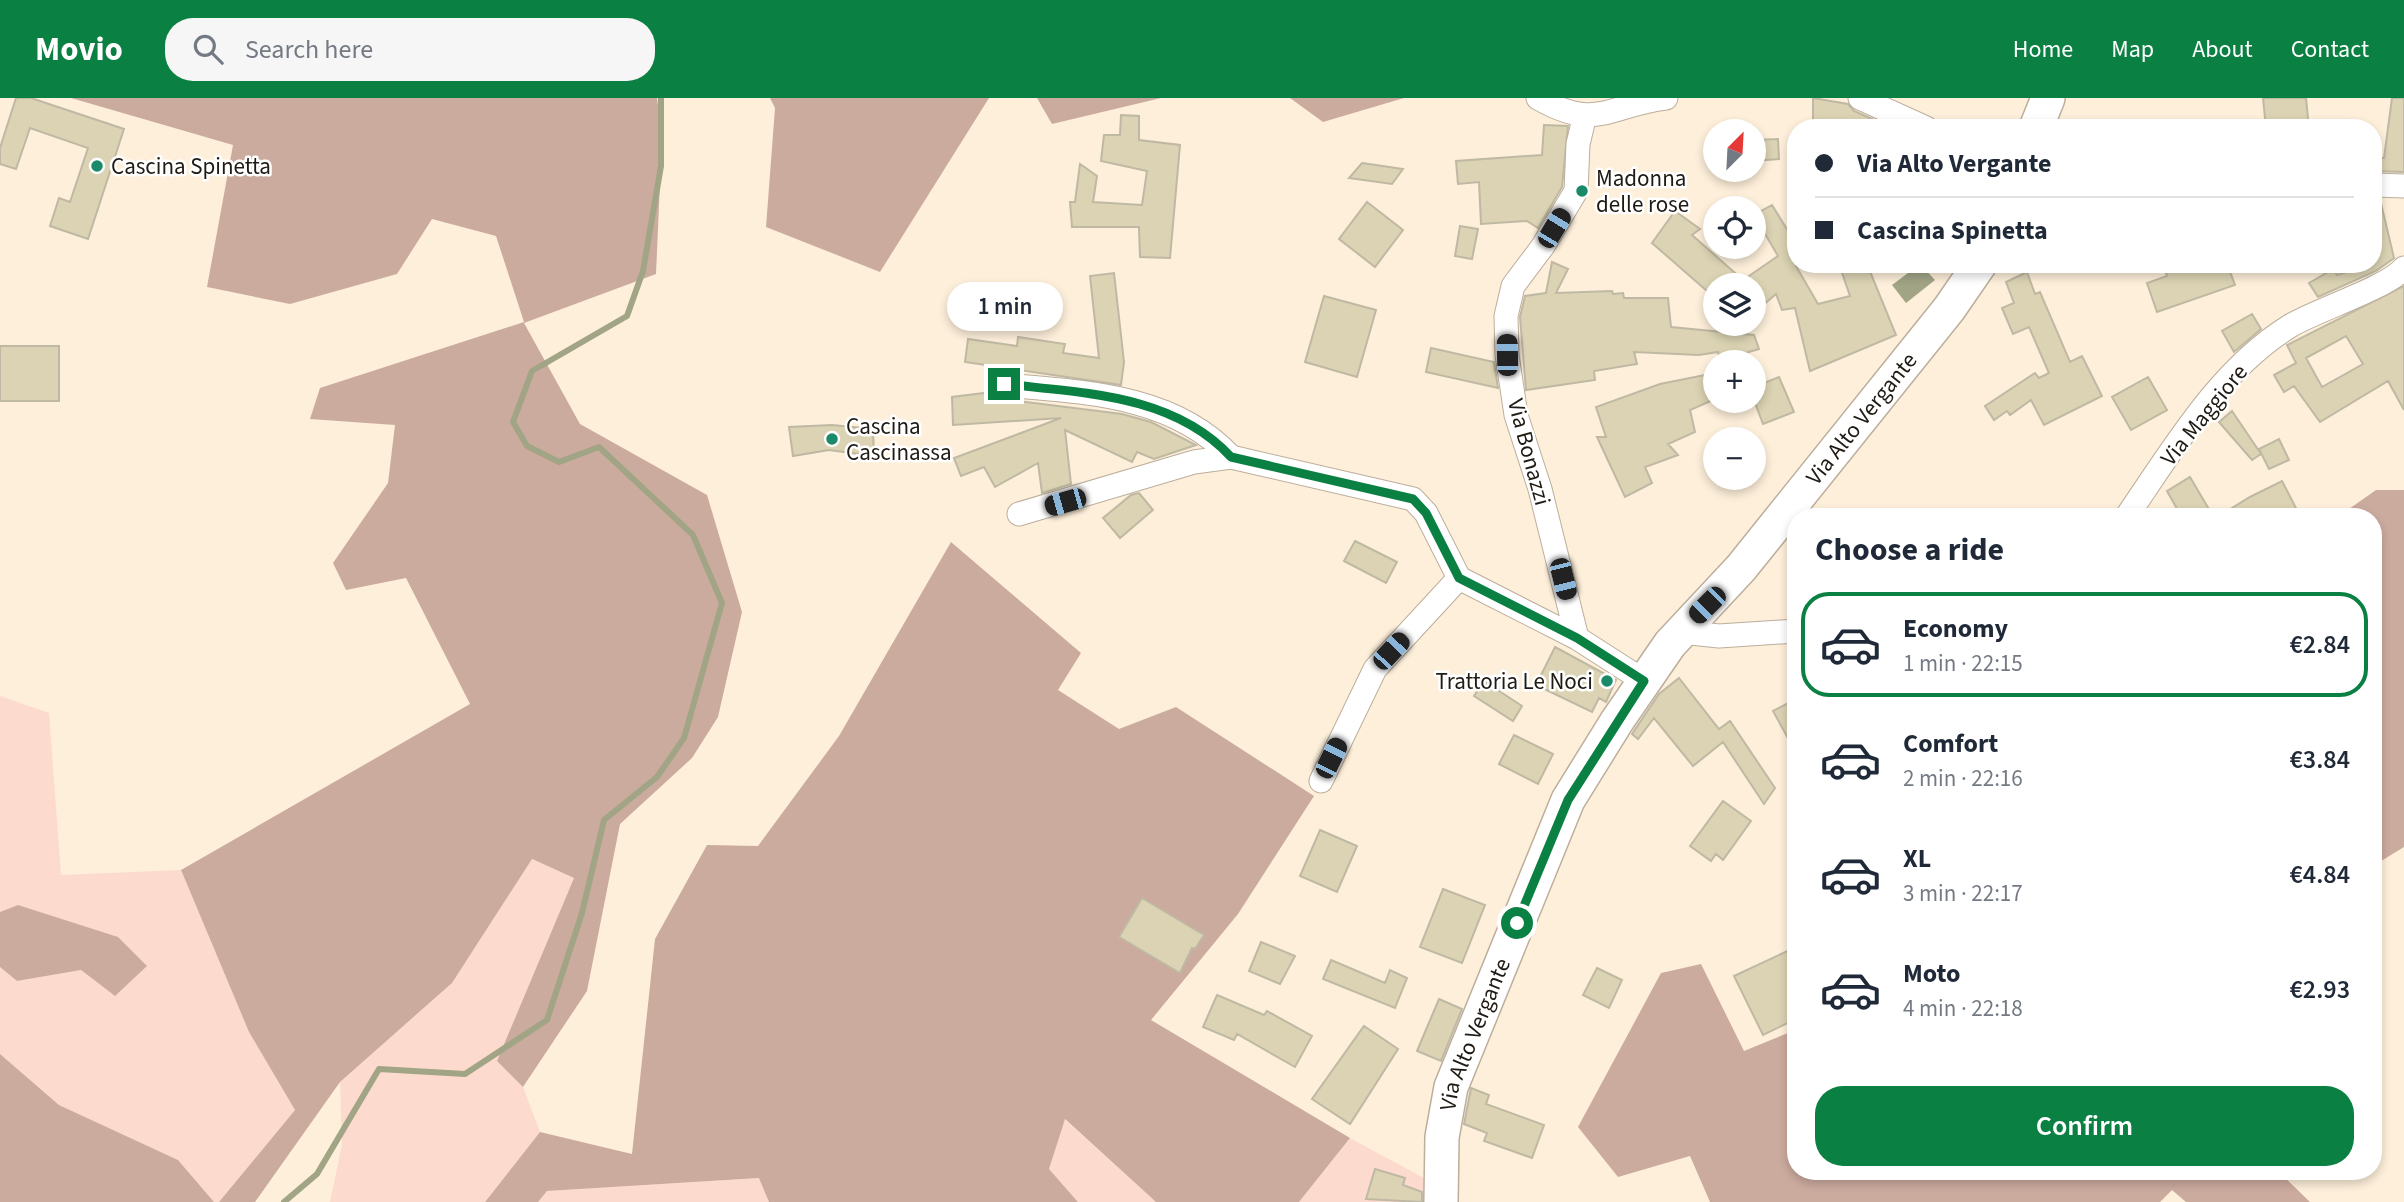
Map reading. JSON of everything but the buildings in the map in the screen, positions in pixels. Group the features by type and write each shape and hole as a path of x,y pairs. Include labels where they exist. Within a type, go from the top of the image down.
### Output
{"main road":[{"path":"2040,119 2048,98"},
{"name":"Via Alto Vergante","path":"1790,508 1949,309 1974,273"},
{"name":"Via Alto Vergante","path":"1441,1202 1444,1112 1466,1047 1568,800 1644,681 1787,512"}],"street":[{"path":"1538,98 1564,113 1598,116 1643,101 1666,98"},
{"path":"1860,98 1906,119"},
{"name":"Via Bonazzi","path":"1577,638 1540,489 1516,415 1507,355 1506,316 1513,286 1543,246 1576,191 1578,144 1585,115"},
{"path":"2382,185 2404,186"},
{"name":"Via Maggiore","path":"2132,508 2185,431 2237,369 2289,326 2400,273 2404,268"},
{"path":"1004,384 1133,400 1215,439 1231,457"},
{"path":"1019,514 1194,462 1231,457 1413,499 1426,513 1459,578 1577,638 1644,681"},
{"path":"1321,781 1375,669 1459,578"},
{"path":"1686,630 1718,636 1787,632"}],"shaded area":[{"path":"71,98 657,98 662,138 656,274 524,323 580,424 707,495 742,612 718,717 692,758 620,824 587,991 523,1087 497,1061 574,878 532,859 452,983 340,1082 255,1202 219,1202 295,1110 249,1032 181,870 470,704 406,578 346,590 333,563 388,483 395,425 310,419 320,388 524,322 496,236 432,219 397,274 290,304 207,287 233,145"},
{"path":"770,98 989,98 880,272 766,227 775,108"},
{"path":"1037,98 1161,98 1052,124"},
{"path":"1290,98 1404,98 1323,122"},
{"path":"1908,273 1928,273 1935,280 1906,303 1892,285"},
{"path":"2376,490 2404,490 2404,847 2382,860 2382,508 2350,508"},
{"path":"951,542 1081,653 1058,690 1119,729 1176,707 1314,796 1238,914 1151,1020 1350,1138 1299,1202 1156,1202 1065,1119 1049,1169 1078,1202 769,1202 759,1178 547,1191 538,1202 485,1202 540,1132 632,1154 655,939 707,845 758,846 839,736"},
{"path":"0,696 49,713 61,875 181,870 249,1032 295,1110 219,1202 214,1202 178,1160 59,1105 0,1054 0,967 17,981 81,970 115,996 18,905 0,912"},
{"path":"531,859 574,878 497,1061 523,1087 540,1132 485,1202 330,1202 342,1144 340,1082 452,983"},
{"path":"18,905 118,937 147,966 115,996 81,970 17,981 0,967 0,912"},
{"path":"1701,964 1744,1051 1787,1033 1787,1180 2287,1180 2310,1202 2186,1202 2172,1190 2160,1202 1710,1202 1690,1156 1618,1177 1578,1127 1661,973"},
{"path":"0,1054 59,1105 178,1160 214,1202 0,1202"},
{"path":"1064,1119 1156,1202 1078,1202 1049,1169"},
{"path":"1350,1138 1433,1183 1433,1202 1299,1202"},
{"path":"760,1178 769,1202 538,1202 547,1191"}],"waterway":[{"path":"284,1202 317,1174 379,1069 465,1074 547,1020 582,913 604,820 657,777 684,738 722,603 693,535 599,447 559,462 527,446 513,422 532,371 627,316 643,271 661,166 661,98"}],"place":[{"name":"Cascina Spinetta","path":"97,166"},
{"name":"Madonna delle rose","path":"1582,191"},
{"name":"Cascina Cascinassa","path":"832,439"},
{"name":"Trattoria Le Noci","path":"1607,681"}],"route":[{"path":"1004,384 1133,400 1180,420 1215,439 1231,457 1413,499 1426,513 1459,578 1577,638 1644,681 1568,800 1517,923"}]}
